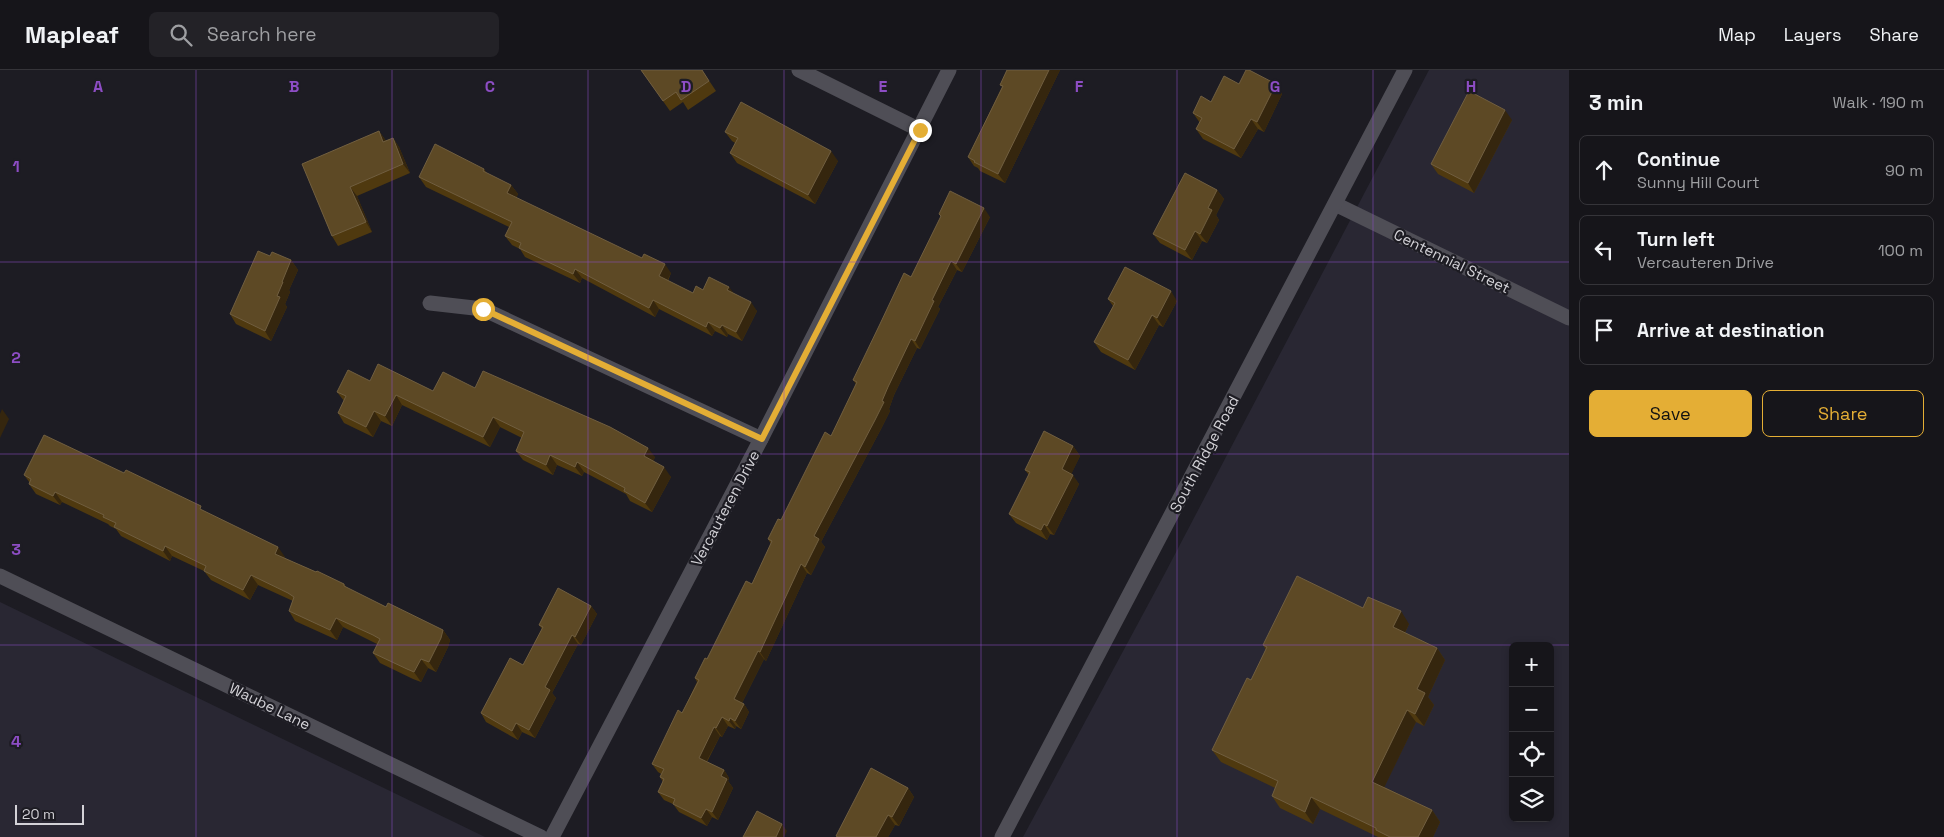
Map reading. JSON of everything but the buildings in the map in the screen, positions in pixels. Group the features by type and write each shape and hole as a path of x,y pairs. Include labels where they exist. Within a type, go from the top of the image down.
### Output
{"street":[{"path":"799,70 920,130"},
{"name":"Vercauteren Drive","path":"552,837 762,439 949,70"},
{"name":"South Ridge Road","path":"1002,837 1405,70"},
{"name":"Centennial Street","path":"1335,204 1569,318"},
{"path":"430,302 483,309 762,439"},
{"name":"Waube Lane","path":"0,576 541,837"}],"shaded area":[{"path":"1429,70 1569,70 1569,837 1023,837 1163,577"},
{"path":"0,602 485,837 0,837"}],"route":[{"path":"483,309 762,439 920,130"}]}
